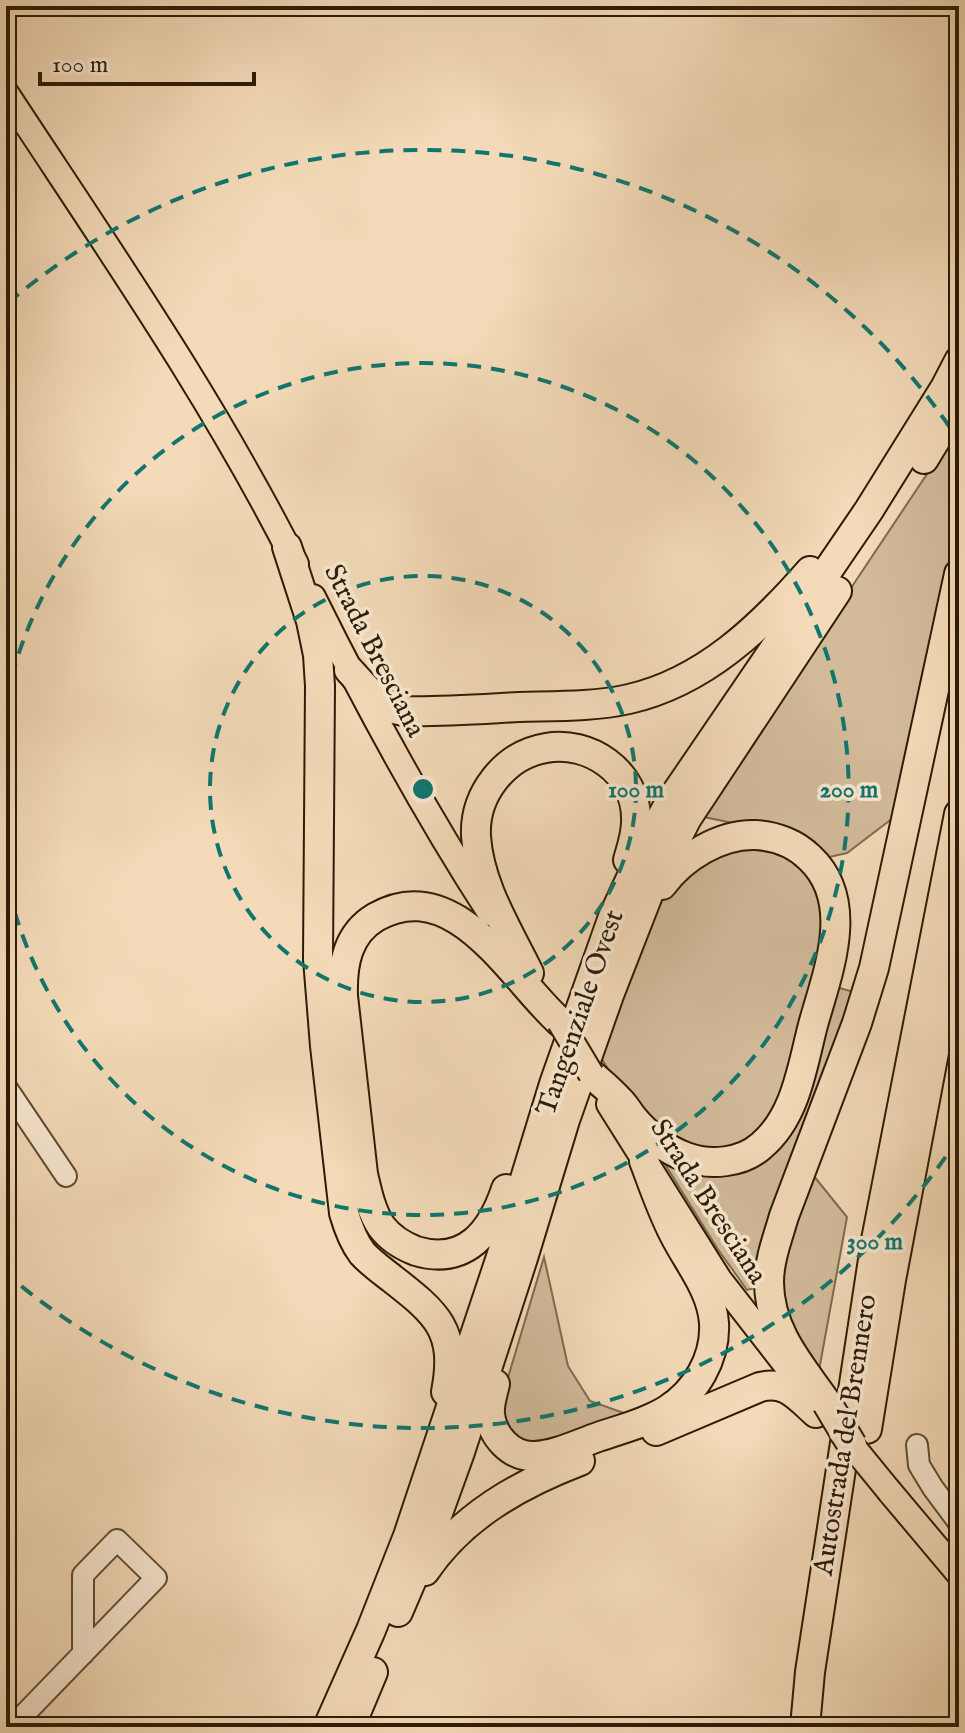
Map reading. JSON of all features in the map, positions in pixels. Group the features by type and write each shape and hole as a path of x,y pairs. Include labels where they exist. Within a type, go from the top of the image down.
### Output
{"highway":[{"name":"Tangenziale Ovest","path":"328,1727 408,1536 561,1064 613,917 643,852 670,802 869,510 959,361"},
{"name":"Tangenziale Ovest","path":"350,1727 425,1549 460,1452 565,1120 650,890 687,818 915,473 959,401"},
{"path":"349,670 384,705 403,711 593,704 630,699 694,674 749,634 844,531 869,510"},
{"path":"287,547 311,621 318,655 320,985 344,1213 362,1253 437,1317 448,1352 447,1389 408,1536"},
{"path":"852,1445 821,1408 776,1325 769,1280 784,1216 857,1023 874,968 959,574"},
{"path":"560,1022 543,1006 521,973 484,878 478,848 477,821 485,792 492,780 525,755 545,748 578,750 601,758 618,771 629,787 637,816 635,834 594,971"},
{"name":"Autostrada del Brennero","path":"805,1727 810,1672 876,1240 959,814"},
{"path":"591,1074 613,1101 663,1145 687,1158 720,1162 740,1158 771,1137 786,1115 797,1086 834,947 833,899 824,875 815,863 789,843 746,835 717,843 679,866 657,893 592,1043"},
{"path":"521,973 472,929 445,912 425,906 405,906 383,913 363,927 351,942 344,963 343,996 363,1174 375,1215 387,1233 408,1248 434,1255 458,1252 477,1240 500,1209 529,1119 561,1064"},
{"name":"Autostrada del Brennero","path":"824,1727 827,1689 891,1280 959,920"},
{"path":"565,1120 491,1405 490,1415 498,1437 518,1454 536,1456 557,1452 653,1417 687,1394 706,1365 713,1335 711,1308 704,1286 675,1238 644,1161"},
{"path":"395,1620 426,1569 449,1541 494,1503 541,1477 770,1384 788,1389 821,1408"}],"main road":[{"name":"Strada Bresciana","path":"6,93 209,406 264,500 349,670 418,797 521,973"},
{"path":"560,1022 591,1074"},
{"name":"Strada Bresciana","path":"613,1101 644,1161 719,1279 821,1408"},
{"path":"852,1445 959,1574"}],"street":[{"path":"6,1087 66,1176"},
{"path":"917,1445 919,1465 959,1523"},
{"path":"12,1727 83,1654 156,1578 117,1540 83,1575 83,1654"}],"shaded area":[{"path":"951,438 959,442 959,519 897,815 847,853 825,858 747,826 699,816"},
{"path":"760,844 787,852 815,877 829,933 785,1104 750,1149 687,1153 636,1113 596,1050 662,900 673,884 706,860"},
{"path":"833,986 860,994 760,1287 747,1290 663,1161 752,1163"},
{"path":"809,1170 847,1217 818,1376 790,1337 775,1283"},
{"path":"544,1257 568,1366 590,1401 632,1416 528,1447 510,1433 498,1411"}]}
